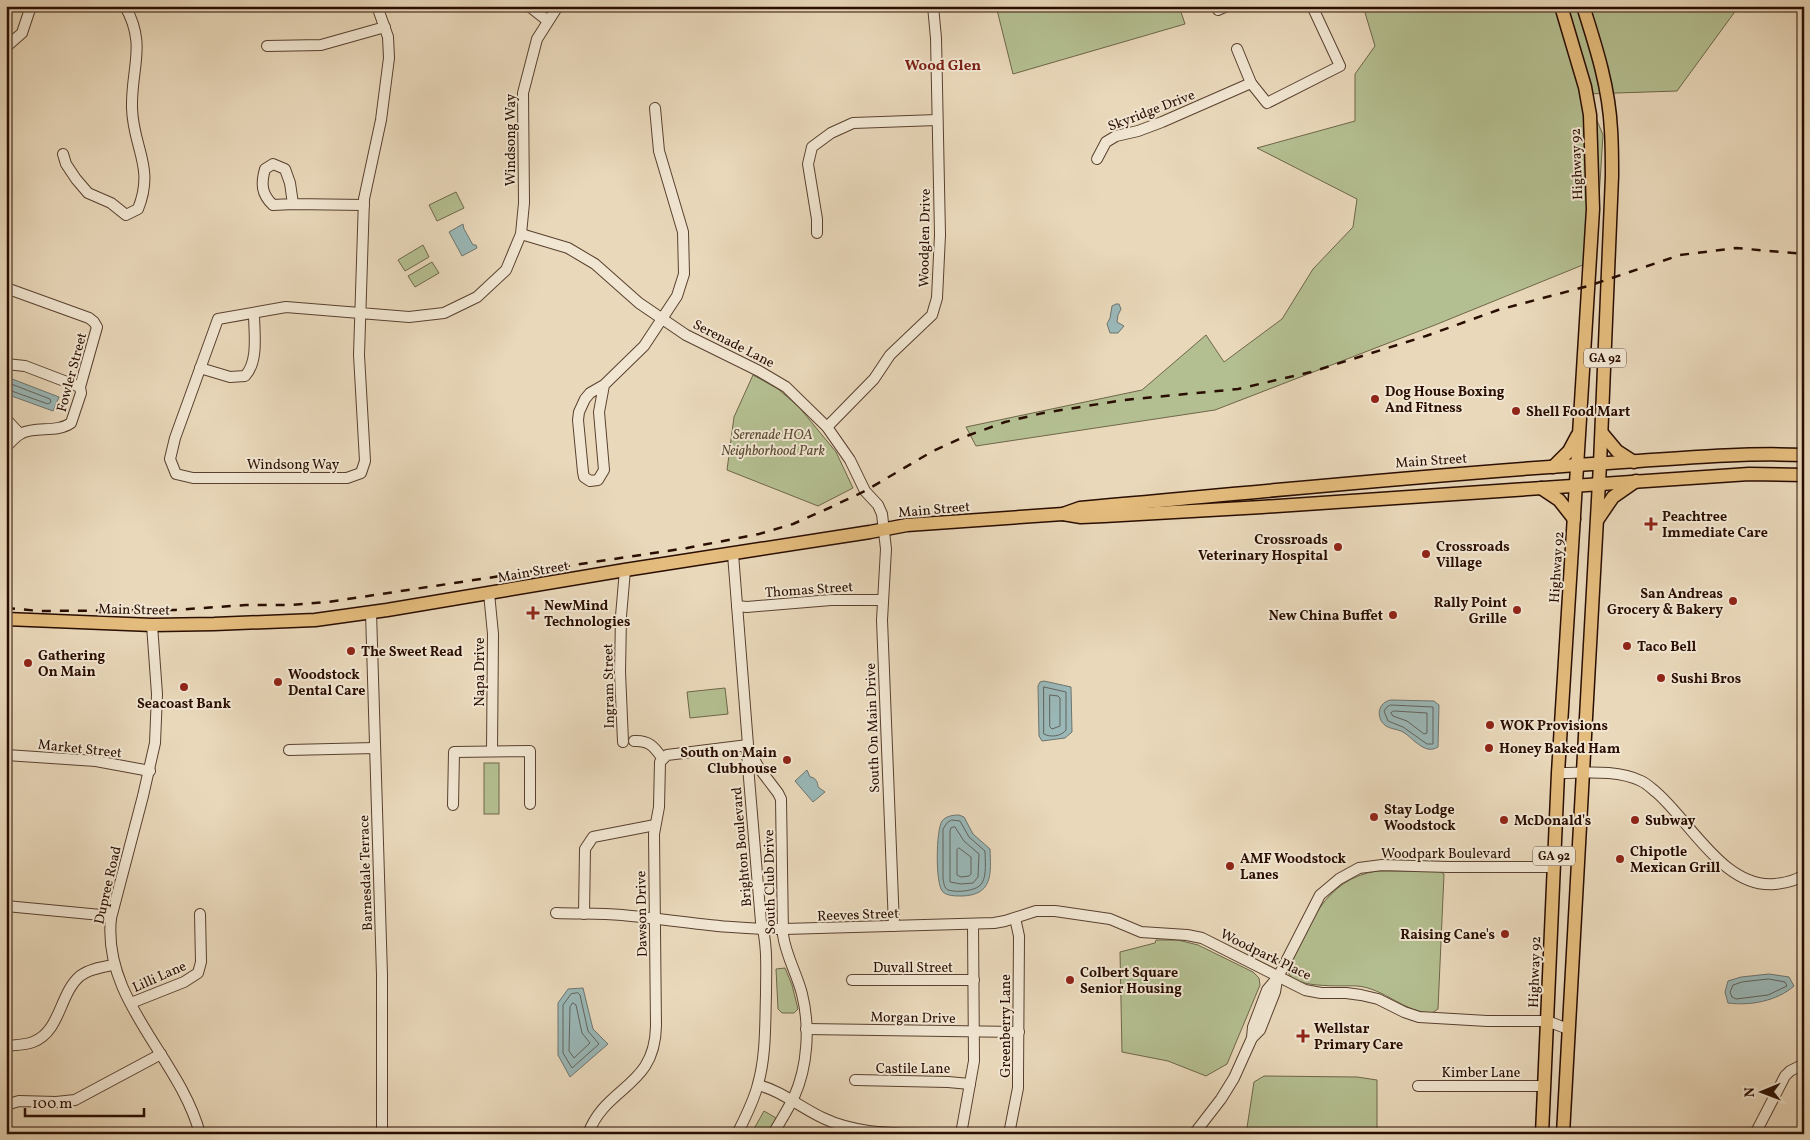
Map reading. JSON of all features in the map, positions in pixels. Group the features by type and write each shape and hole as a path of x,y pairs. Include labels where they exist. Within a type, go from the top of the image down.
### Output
{"main road":[{"name":"Highway 92","path":"1542,1134 1558,773 1593,209 1590,115 1585,87 1561,6"},
{"name":"GA 92","path":"1563,1134 1602,433 1612,176 1611,128 1600,60 1583,6"},
{"path":"1593,209 1610,208"},
{"path":"1553,467 1569,451 1580,429"},
{"path":"1602,433 1618,451 1634,462"},
{"name":"Main Street","path":"1063,514 1080,508 1401,478 1748,455 1804,456"},
{"name":"Main Street","path":"6,619 152,625 315,620 489,594 625,570 907,526 1063,514 1081,517 1114,516 1255,508 1749,474 1804,475"},
{"path":"1597,522 1609,501 1637,481"},
{"path":"1538,488 1543,488 1555,496 1574,519"}],"street":[{"path":"6,47 22,33 31,6"},
{"path":"63,154 66,164 88,193 111,204 126,215 138,210 143,196 145,181 144,163 132,109 138,46 134,22 125,6"},
{"name":"Windsong Way","path":"377,6 388,36 389,58 381,120 364,205 361,314 359,355 365,461 361,473 347,478 193,478 176,474 170,459 175,438 218,319 286,307 361,314 409,317 444,313 477,297 506,270 521,234 524,203 523,92 537,38 558,6"},
{"path":"529,6 548,21"},
{"name":"Woodglen Drive","path":"827,427 874,379 890,355 932,315 937,298 940,235 936,38 933,6"},
{"path":"1237,49 1251,83 1267,103 1340,66 1312,6"},
{"path":"267,46 321,45 384,27"},
{"name":"Skyridge Drive","path":"1097,159 1106,142 1116,136 1138,131 1162,122 1251,83"},
{"path":"604,384 599,412 604,470 598,480 590,481 584,477 583,472 579,412 584,399 634,358 644,346 663,320 677,296 684,274 684,245 680,218 658,151 655,108"},
{"path":"817,233 808,164 812,147 831,133 853,124 937,120"},
{"path":"293,204 364,205"},
{"name":"Serenade Lane","path":"521,234 568,248 595,264 639,303 697,342 759,371 786,387 827,427 850,460 865,491 878,505 882,514 884,530"},
{"name":"Fowler Street","path":"6,288 89,318 97,327 80,387 81,393 71,423 62,428 28,431 20,434"},
{"path":"200,368 230,377 245,376 252,369 254,313"},
{"path":"6,364 25,366 80,387"},
{"path":"6,419 20,434 6,447"},
{"name":"South On Main Drive","path":"884,530 887,558 882,620 894,926"},
{"name":"Brighton Boulevard","path":"733,554 747,754 766,965 766,1010 763,1055 758,1085 737,1134"},
{"name":"Ingram Street","path":"623,742 620,672 621,616 625,570"},
{"name":"Napa Drive","path":"489,594 493,634 492,752"},
{"name":"Thomas Street","path":"736,606 747,607 862,599 883,600"},
{"name":"Barnesdale Terrace","path":"371,612 382,974 382,1134"},
{"name":"Dupree Road","path":"152,625 158,711 155,743 150,772 111,918 109,932 113,965 131,1003 186,1096 199,1134"},
{"path":"634,741 647,742 657,750 662,758 667,755 748,747"},
{"name":"South Club Drive","path":"748,747 759,768 778,793 780,799 784,944 802,993 806,1029 802,1070 792,1101 773,1134"},
{"path":"289,750 375,748"},
{"path":"453,806 454,752 530,751 530,804"},
{"name":"Market Street","path":"6,755 96,761 150,772"},
{"name":"Dawson Drive","path":"588,1134 600,1111 646,1067 655,1047 655,824 659,808 658,767 662,758"},
{"path":"1558,773 1624,776 1643,781 1666,802 1706,848 1732,871 1750,881 1768,885 1789,882 1804,875"},
{"path":"584,914 585,849 593,837 655,824"},
{"name":"Woodpark Boulevard","path":"1194,1134 1234,1078 1252,1038 1253,1027 1267,990 1278,977 1320,895 1340,878 1360,868 1382,864 1448,867 1553,867"},
{"path":"6,906 111,918"},
{"name":"Reeves Street","path":"556,913 621,915 709,926 784,930 973,924 1000,922 1036,911 1055,911 1110,919 1141,932 1156,934"},
{"name":"Lilli Lane","path":"131,1003 184,982 198,973 201,962 200,914"},
{"name":"Greenberry Lane","path":"1009,1134 1018,1088 1019,936 1015,918"},
{"path":"961,1134 974,1061 973,924"},
{"name":"Woodpark Place","path":"1156,934 1202,938 1305,990 1321,993 1346,993 1378,999 1419,1017 1487,1022 1547,1020 1568,1029"},
{"path":"6,1046 33,1042 43,1036 52,1026 69,992 80,976 95,969 113,965"},
{"name":"Duvall Street","path":"852,980 974,980"},
{"name":"Morgan Drive","path":"806,1029 1018,1032"},
{"path":"6,1105 19,1101 56,1102 74,1100 161,1054"},
{"path":"1755,1134 1785,1076 1802,1065"},
{"name":"Castile Lane","path":"855,1080 970,1084"},
{"path":"758,1085 784,1095 818,1116 839,1124 878,1133 922,1134"},
{"name":"Kimber Lane","path":"1418,1086 1544,1086"}],"green space":[{"path":"996,6 1179,6 1185,24 1013,74"},
{"path":"1363,6 1739,6 1677,91 1586,94 1603,135 1595,260 1435,325 1215,410 976,446 966,427 1142,390 1206,335 1224,362 1282,319 1313,269 1353,227 1357,199 1257,148 1355,121 1355,74 1375,46"},
{"path":"456,192 464,208 437,221 429,205"},
{"path":"423,245 429,257 405,271 398,260"},
{"path":"432,262 439,273 415,287 408,276"},
{"name":"Serenade HOA Neighborhood Park","path":"753,375 778,389 799,407 836,452 853,488 818,506 727,470 734,417"},
{"path":"725,688 728,714 690,718 687,692"},
{"path":"484,763 499,763 499,814 484,814"},
{"path":"1377,871 1439,871 1444,874 1438,1009 1432,1013 1413,1009 1367,988 1316,985 1296,980 1290,975 1288,968 1303,936 1320,907 1331,894 1344,884 1359,876"},
{"path":"1156,940 1178,940 1198,945 1253,972 1259,978 1260,985 1227,1064 1206,1076 1168,1061 1122,1052 1120,952 1155,943"},
{"path":"785,968 792,985 798,1009 794,1013 782,1013 778,1009 776,969"},
{"path":"1264,1076 1357,1077 1377,1080 1377,1134 1246,1134 1254,1082"},
{"path":"764,1111 776,1118 767,1134 751,1134"}],"water":[{"path":"463,224 473,245 476,245 477,248 462,256 449,232"},
{"path":"1119,304 1121,309 1117,322 1124,326 1118,333 1110,333 1107,324 1112,306"},
{"path":"7,377 59,397 53,411 6,394"},
{"path":"1044,681 1071,687 1072,732 1065,738 1042,741 1039,736 1038,686 1040,682"},
{"path":"1391,700 1434,701 1439,705 1438,747 1428,749 1423,747 1405,733 1388,727 1383,723 1379,715 1381,707"},
{"path":"807,770 810,777 816,780 818,787 825,792 813,802 795,781"},
{"path":"959,815 964,817 973,834 990,849 990,875 988,882 980,892 962,896 949,895 943,892 940,887 937,857 938,835 942,821 950,816"},
{"path":"1769,974 1789,977 1794,986 1771,999 1745,1004 1728,1003 1725,992 1728,981 1741,977"},
{"path":"583,988 593,1029 608,1044 570,1077 558,1055 558,1003 568,989"}],"railway":[{"path":"6,608 40,611 175,610 328,602 687,548 759,534 793,524 829,508 865,491 933,451 1005,422 1043,413 1124,400 1238,389 1311,372 1426,336 1498,310 1588,286 1680,255 1736,248 1804,254"}],"place":[{"name":"Dog House Boxing And Fitness","path":"1375,399"},
{"name":"Shell Food Mart","path":"1516,411"},
{"name":"Peachtree Immediate Care","path":"1651,524"},
{"name":"Crossroads Veterinary Hospital","path":"1338,547"},
{"name":"Crossroads Village","path":"1426,554"},
{"name":"San Andreas Grocery & Bakery","path":"1733,601"},
{"name":"Rally Point Grille","path":"1517,610"},
{"name":"NewMind Technologies","path":"533,613"},
{"name":"New China Buffet","path":"1393,615"},
{"name":"Taco Bell","path":"1627,646"},
{"name":"The Sweet Read","path":"351,651"},
{"name":"Gathering On Main","path":"28,663"},
{"name":"Sushi Bros","path":"1661,678"},
{"name":"Woodstock Dental Care","path":"278,682"},
{"name":"Seacoast Bank","path":"184,687"},
{"name":"WOK Provisions","path":"1490,725"},
{"name":"Honey Baked Ham","path":"1489,748"},
{"name":"South on Main Clubhouse","path":"787,760"},
{"name":"Stay Lodge Woodstock","path":"1374,817"},
{"name":"McDonald's","path":"1504,820"},
{"name":"Subway","path":"1635,820"},
{"name":"Chipotle Mexican Grill","path":"1620,859"},
{"name":"AMF Woodstock Lanes","path":"1230,866"},
{"name":"Raising Cane's","path":"1505,934"},
{"name":"Colbert Square Senior Housing","path":"1070,980"},
{"name":"Wellstar Primary Care","path":"1303,1036"}],"district":[{"name":"Wood Glen","path":"943,65"}]}
